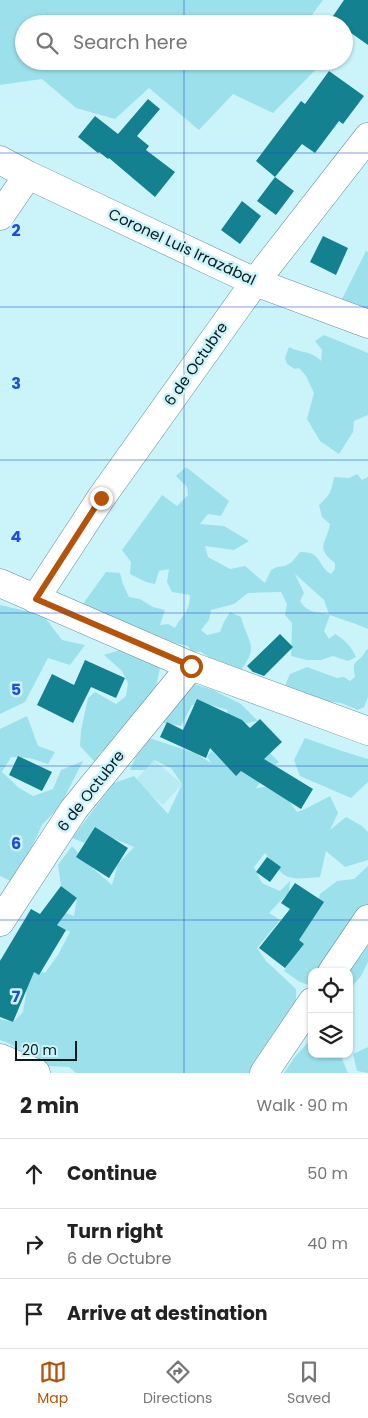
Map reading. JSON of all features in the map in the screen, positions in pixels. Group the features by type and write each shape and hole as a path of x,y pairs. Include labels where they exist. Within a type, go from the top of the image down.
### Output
{"street":[{"name":"6 de Octubre","path":"36,599 101,498 255,282 368,137"},
{"name":"Coronel Luis Irrazábal","path":"0,160 255,282 368,324"},
{"path":"0,216 28,174"},
{"path":"0,583 191,666 368,731"},
{"name":"6 de Octubre","path":"0,922 74,809 191,666"},
{"path":"335,968 368,919"},
{"path":"264,1073 308,1008"},
{"path":"0,1058 36,1073"}],"shaded area":[{"path":"0,0 323,0 312,15 15,15 15,70 315,70 273,113 233,94 199,130 149,88 115,119 76,108 42,79 0,85"},
{"path":"366,251 368,252 368,314 340,303"},
{"path":"324,335 368,353 368,415 354,421 353,432 339,454 320,441 307,419 314,393 306,376 299,368 295,369 287,364 285,358 289,347 314,355 321,361 322,350 315,341"},
{"path":"186,467 229,501 221,516 208,514 200,524 224,526 249,541 234,550 205,546 208,557 230,569 245,566 265,583 271,570 292,562 300,552 307,552 316,556 323,567 331,574 335,569 335,563 323,549 330,524 322,517 319,505 330,492 334,477 349,478 357,474 362,480 368,477 368,629 330,615 324,631 329,639 335,634 342,639 350,646 356,657 348,661 333,656 321,660 307,660 291,656 292,623 285,615 287,604 281,592 248,593 234,604 211,610 209,620 201,630 207,635 220,632 230,612 241,617 251,650 239,673 219,664 201,652 191,651 188,646 175,643 149,632 128,630 80,608 106,572 120,573 129,597 140,599 153,607 165,610 160,625 168,624 175,628 187,609 190,595 172,592 167,582 169,569 159,571 155,584 130,574 131,562 122,550 162,495 177,506 188,495 187,487 176,476","holes":["295,574 324,600 329,614 306,608 300,601 304,593"]},
{"path":"0,605 43,615 62,640 85,645 70,665 48,658 25,702 0,714"},
{"path":"132,646 161,664 154,695 139,708 134,717 113,742 101,752 95,762 80,746 81,730 88,698 95,692 116,704 126,696 128,683 122,671 104,655"},
{"path":"368,649 368,697 364,707 358,710 341,703 322,702 287,691 286,683 290,674 307,667 337,678 344,677 350,681 355,677 355,663"},
{"path":"191,683 213,690 241,704 258,721 220,728 228,710 210,705 192,705 181,726 159,722"},
{"path":"27,716 38,746 55,752 48,764 30,758 11,757 2,772 19,788 33,796 53,789 61,770 83,761 60,806 42,825 15,883 0,876 0,729"},
{"path":"149,738 195,753 211,763 207,756 212,751 236,775 266,749 279,762 269,770 256,788 266,787 288,800 297,812 330,796 338,813 330,830 346,817 362,826 368,832 368,860 345,867 326,851 320,877 288,877 278,869 265,853 254,867 262,883 280,891 290,881 289,892 269,913 280,920 257,948 266,961 296,989 296,1013 251,1073 76,1073 69,1067 47,1066 0,1040 0,1019 13,1022 23,1012 27,988 0,962 0,959 19,963 45,973 58,955 70,932 55,924 43,909 60,911 74,916 77,898 61,886 58,865 72,846 90,866 112,885 118,864 134,847 112,838 95,827 85,843 72,838 114,783 134,776 168,814 182,784 171,768 154,760 145,770 130,770 137,754"},
{"path":"305,738 368,759 368,782 351,798 300,776 294,760"},
{"path":"154,760 182,784 163,805 135,781"},
{"path":"368,866 368,962 361,976 353,985 353,968 308,968 308,985 300,982 284,971 298,948 287,932 311,922 320,894 337,881 354,879"},
{"path":"308,1042 308,1058 342,1058 348,1073 284,1073"},
{"path":"368,1047 368,1073 357,1071 353,1054"}],"building":[{"path":"344,0 368,0 368,45 353,34 353,15 334,15"},
{"path":"329,71 364,96 343,124 339,121 315,153 302,144 275,177 256,161 301,101 305,104"},
{"path":"148,99 160,109 137,136 149,146 146,150 175,172 155,197 109,158 98,153 78,137 95,116 118,134"},
{"path":"275,177 294,191 276,215 257,201"},
{"path":"242,201 261,216 240,244 221,230"},
{"path":"323,236 348,248 336,275 310,262"},
{"path":"280,634 293,647 264,676 253,672 247,666"},
{"path":"85,660 125,678 116,698 91,687 73,723 37,705 52,674 74,685"},
{"path":"197,699 242,720 250,728 260,719 282,742 264,759 313,789 301,809 241,771 236,776 210,748 206,758 160,737 167,722 183,730"},
{"path":"18,756 52,772 42,791 9,775"},
{"path":"95,827 128,848 109,878 76,857"},
{"path":"267,857 281,867 270,882 256,872"},
{"path":"295,883 324,902 299,940 304,944 285,968 259,948 290,909 281,903"},
{"path":"61,886 77,898 57,925 66,930 39,975 34,972 13,1022 0,1017 0,961 31,909 40,914"}],"route":[{"path":"101,498 36,599 191,666"}]}
